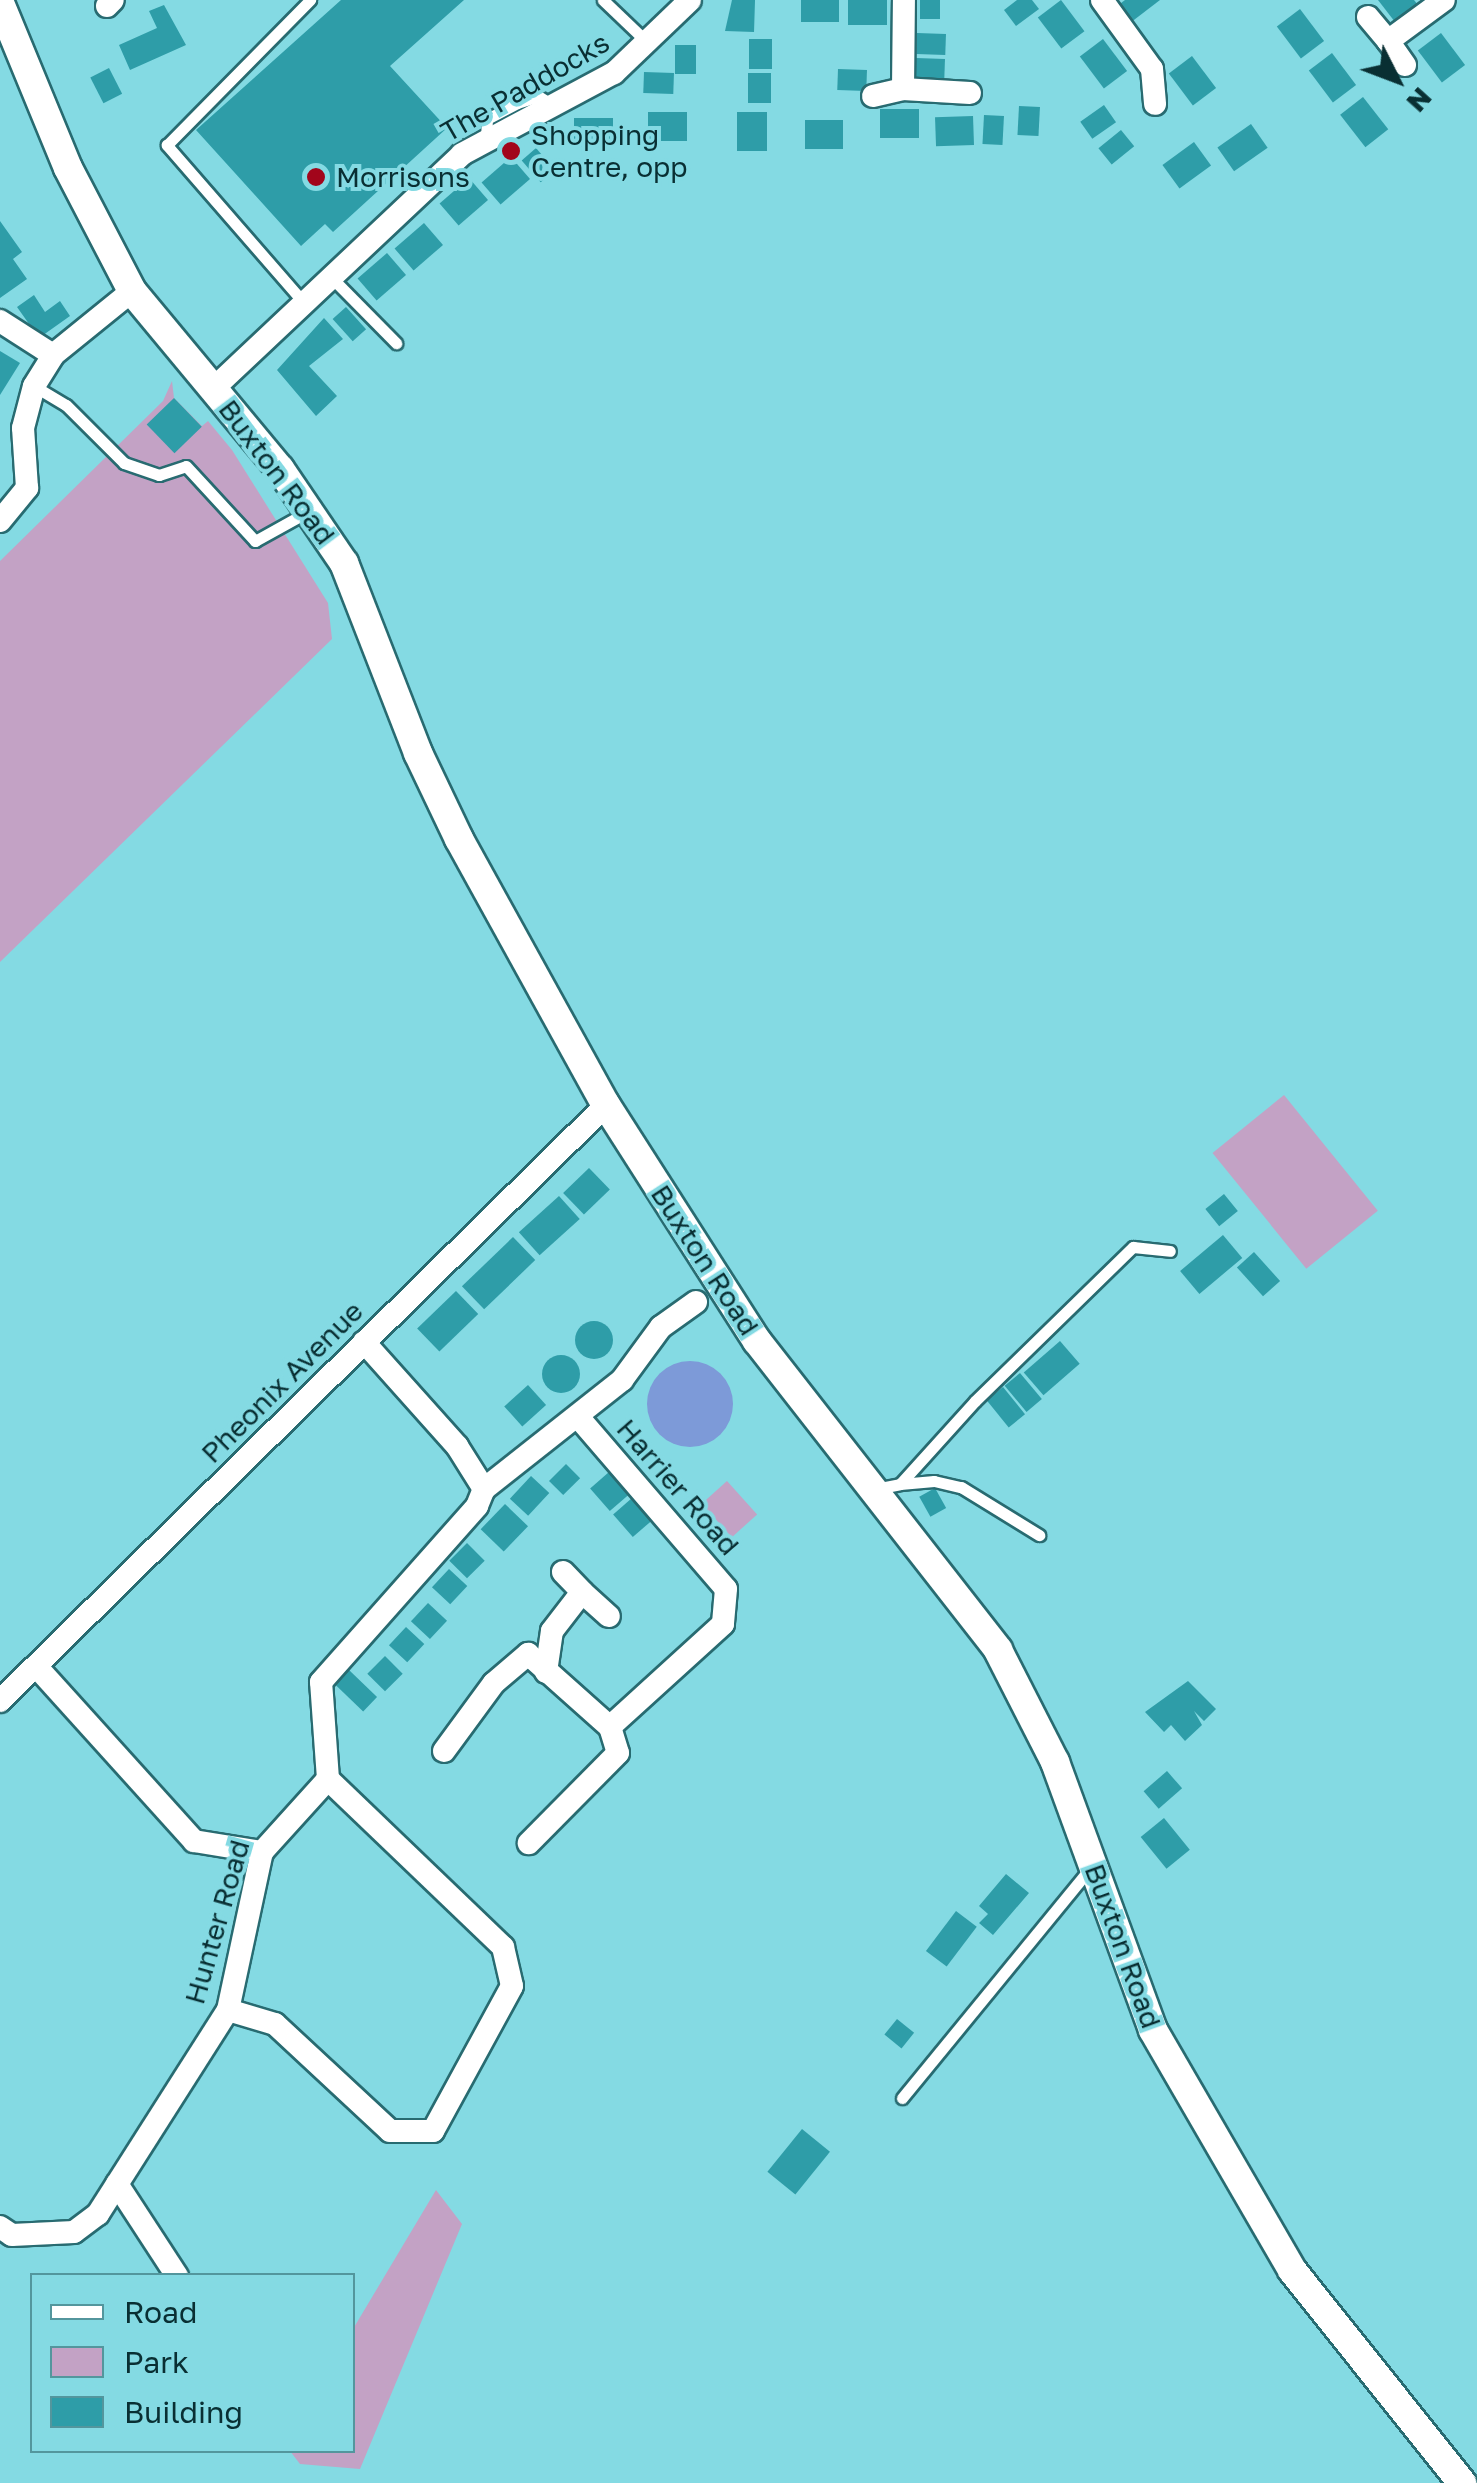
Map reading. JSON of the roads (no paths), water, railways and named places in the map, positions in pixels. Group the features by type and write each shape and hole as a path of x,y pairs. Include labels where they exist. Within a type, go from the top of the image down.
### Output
{"street":[{"name":"The Paddocks","path":"214,388 486,138 605,79 650,45 690,0"},
{"path":"903,89 904,0"},
{"path":"1102,0 1152,68 1155,104"},
{"path":"1388,41 1444,0"},
{"name":"Buxton Road","path":"0,4 68,168 132,291 310,510 344,563 418,753 459,840 606,1105 757,1340 888,1486 998,1650 1056,1762 1152,2030 1292,2270 1462,2483"},
{"path":"1368,17 1404,65"},
{"path":"874,96 903,89 970,93"},
{"path":"0,522 27,488 24,428 34,386 53,355 132,291"},
{"path":"0,320 53,355"},
{"name":"Pheonix Avenue","path":"0,1701 606,1105"},
{"path":"228,2010 275,2024 390,2131 433,2130 512,1986 504,1948 328,1780 321,1682 476,1506 484,1489 579,1418 622,1380 661,1327 696,1302"},
{"path":"364,1342 457,1446 484,1489"},
{"name":"Harrier Road","path":"579,1418 726,1590 724,1624 610,1727"},
{"path":"563,1572 609,1616"},
{"path":"546,1672 552,1631 582,1592"},
{"path":"444,1752 494,1684 528,1654 610,1727 618,1753 529,1843"},
{"path":"36,1666 194,1841 262,1852"},
{"name":"Hunter Road","path":"0,2227 12,2235 74,2232 98,2214 228,2010 262,1852 328,1780"},
{"path":"116,2184 175,2273"}],"lane":[{"path":"305,304 167,144 310,0"},
{"path":"603,0 650,45"},
{"path":"332,277 396,342"},
{"path":"34,386 66,405 124,463 159,475 186,466 255,542 310,510"},
{"path":"888,1486 1133,1247 1170,1252"},
{"path":"888,1486 934,1481 960,1487 1039,1535"},
{"path":"902,2098 1093,1865"}],"water":[{"path":"690,1361 714,1368 726,1380 733,1404 726,1428 714,1440 690,1447 666,1440 654,1428 647,1404 654,1380 666,1368"}],"place":[{"name":"Shopping Centre, opp","path":"511,151"},
{"name":"Morrisons","path":"316,177"}]}
